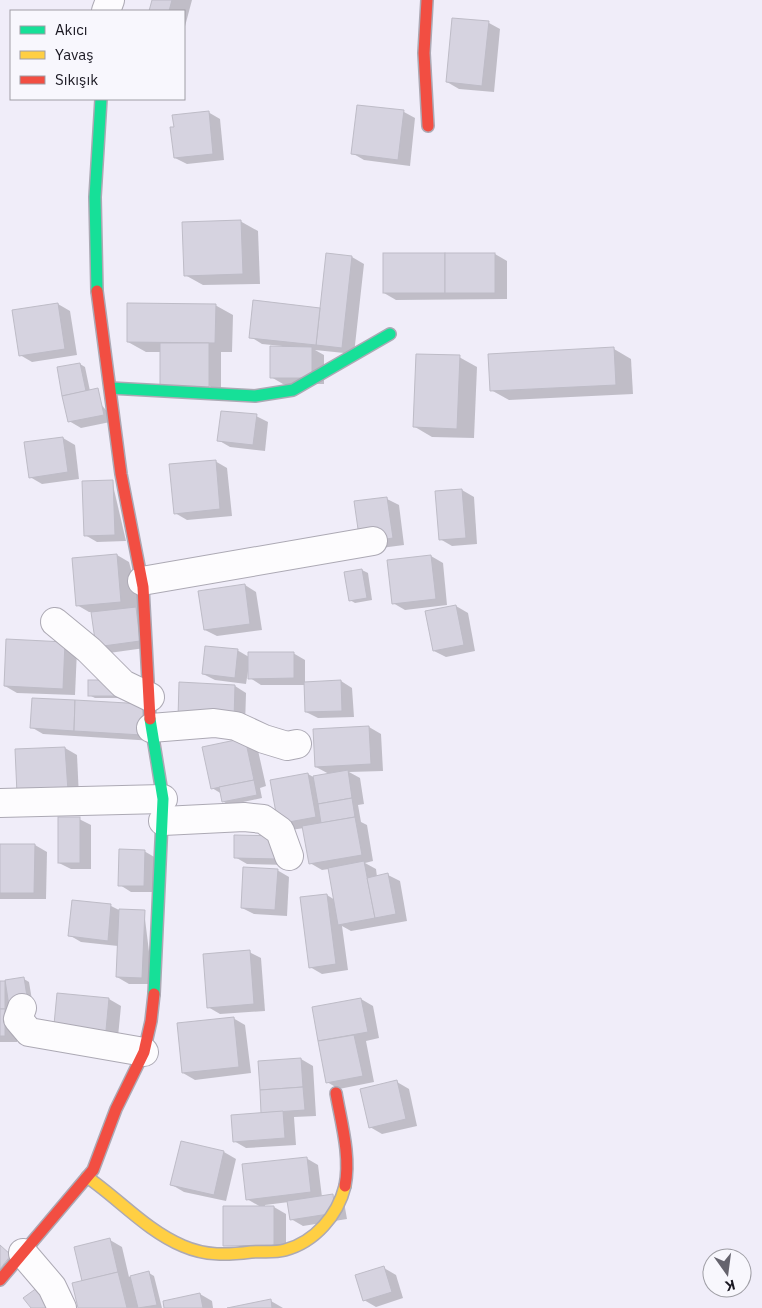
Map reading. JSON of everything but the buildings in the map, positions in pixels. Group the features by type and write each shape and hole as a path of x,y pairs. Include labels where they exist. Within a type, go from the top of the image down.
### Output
{"street":[{"path":"427,0 424,52 428,126"},
{"path":"0,1280 93,1170 116,1109 144,1052 151,1021 156,970 163,810 151,728 142,580 121,474 96,280 95,197 101,100"},
{"path":"110,388 255,396 293,390 390,334"},
{"path":"142,580 373,541"},
{"path":"55,622 89,650 123,684 150,697"},
{"path":"151,728 214,723 236,726 264,739 287,746 297,744"},
{"path":"0,802 163,810 183,819 244,817 263,820 280,831 289,856"},
{"path":"22,1008 18,1019 29,1032 144,1052"},
{"path":"87,1177 168,1238 197,1252 213,1255 287,1250 306,1240 326,1225 340,1204 346,1189 347,1168 336,1093"},
{"path":"23,1253 52,1287 62,1308"}],"traffic: fast":[{"path":"97,291 95,197 101,100"},
{"path":"110,388 255,396 293,390 390,334"},
{"path":"150,719 163,799 154,994"}],"traffic: slow":[{"path":"87,1177 145,1223 170,1240 200,1252 217,1254 285,1250 306,1241 324,1226 331,1217 342,1197 345,1186"}],"traffic: jam":[{"path":"427,0 424,53 428,126"},
{"path":"97,291 121,474 143,587 150,719"},
{"path":"0,1280 93,1170 116,1109 144,1052 151,1021 154,994"},
{"path":"336,1093 346,1151 347,1175 345,1186"}]}
